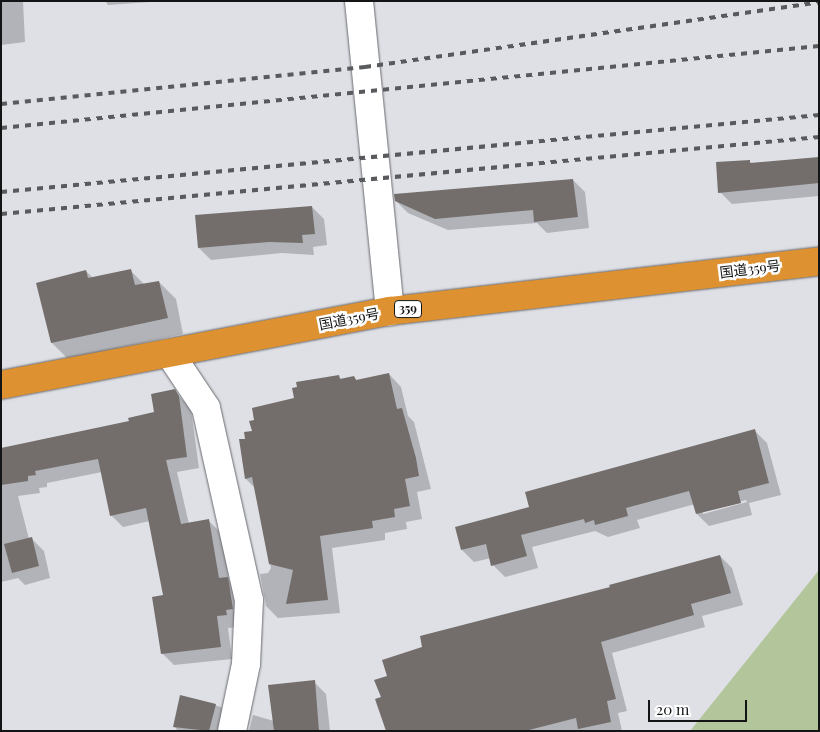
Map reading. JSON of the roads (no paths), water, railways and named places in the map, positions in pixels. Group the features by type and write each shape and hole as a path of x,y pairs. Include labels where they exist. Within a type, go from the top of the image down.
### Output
{"highway":[{"name":"国道359号","path":"1,385 390,311 819,261"}],"street":[{"path":"359,1 390,311"},
{"path":"170,354 206,408 249,600 246,664 232,731"}],"railway":[{"path":"1,104 365,67 819,2"},
{"path":"1,128 819,46"},
{"path":"1,192 819,115"},
{"path":"1,214 819,137"}]}
